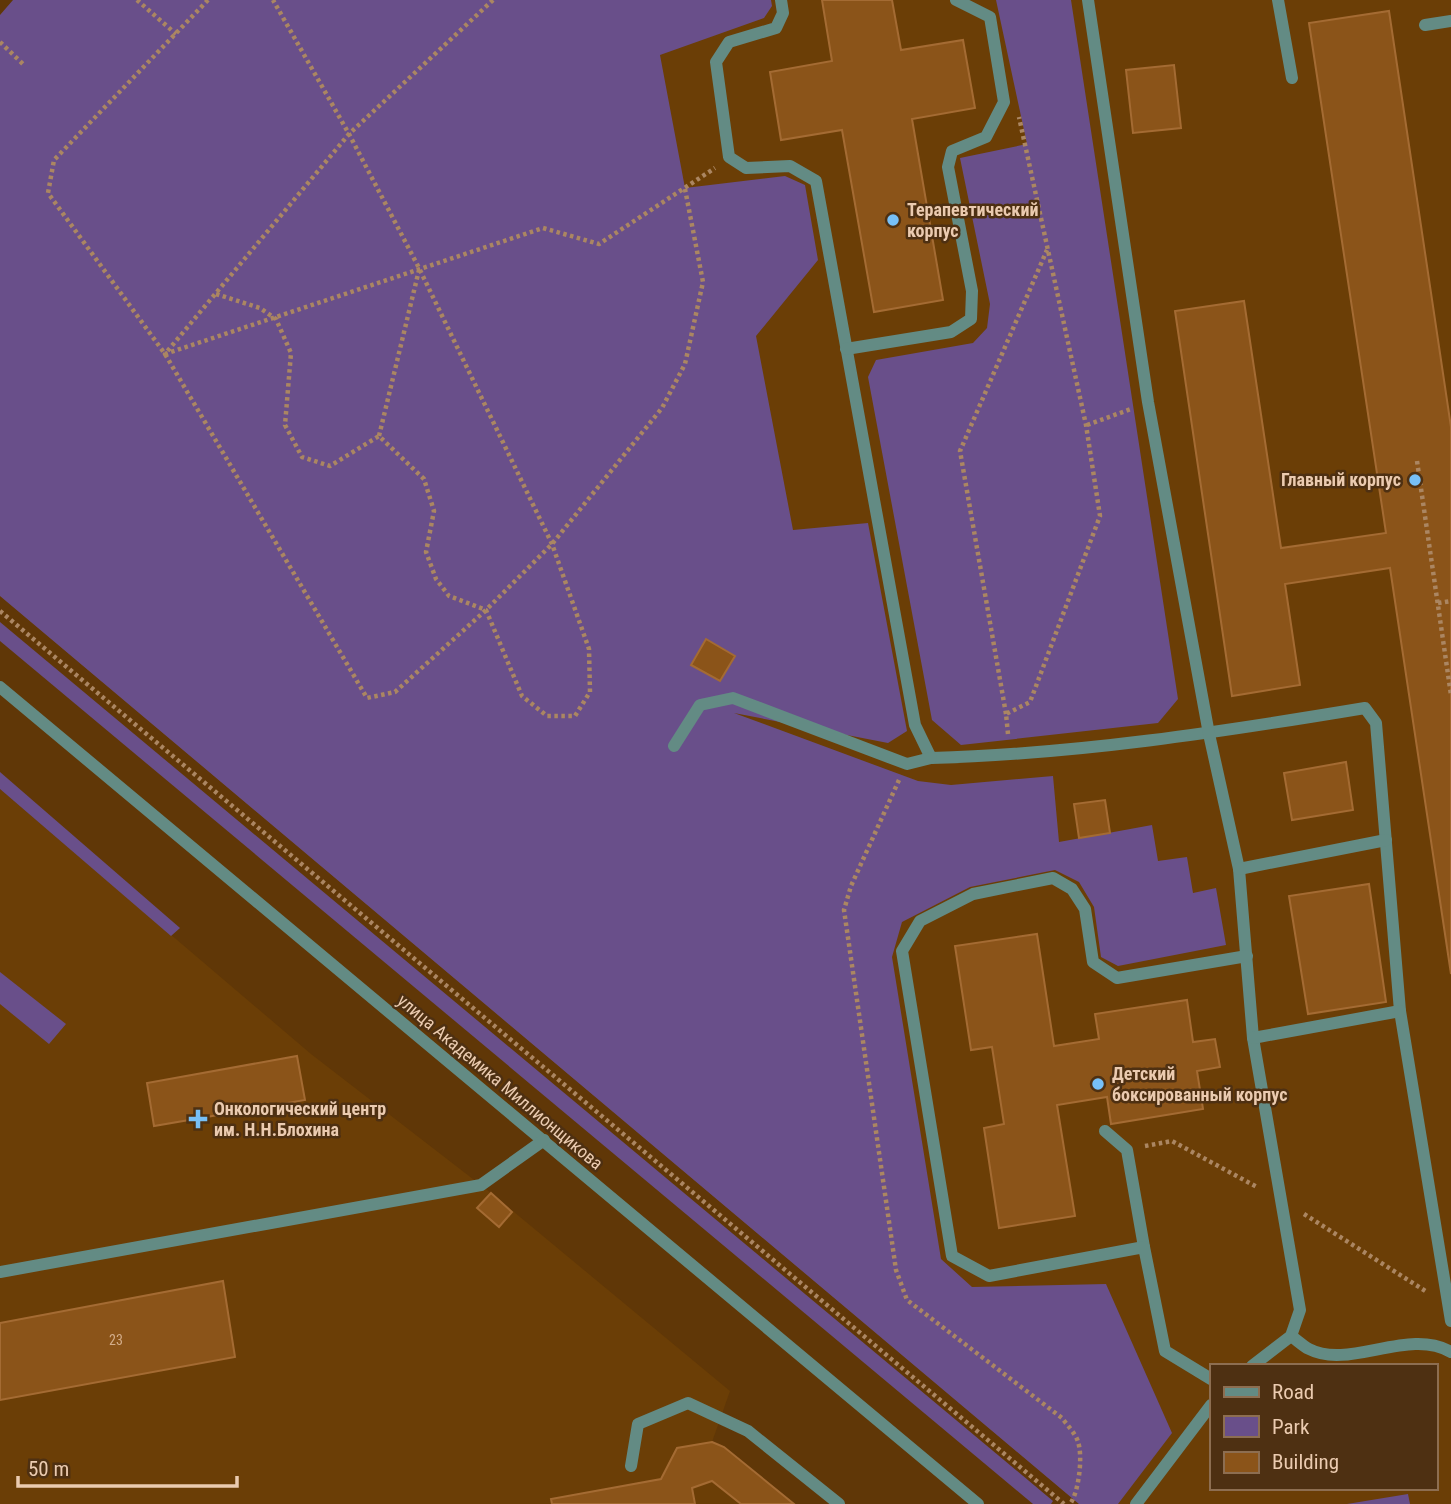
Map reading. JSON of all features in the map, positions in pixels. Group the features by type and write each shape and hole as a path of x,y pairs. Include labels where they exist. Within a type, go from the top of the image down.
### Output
{"street":[{"path":"781,0 783,13 776,28 729,42 716,62 729,157 746,168 790,166 817,181 915,726 931,758"},
{"path":"846,349 951,332 971,319 972,291 948,167 952,151 986,137 1004,102 990,18 956,0"},
{"path":"1088,0 1148,402 1209,734 1239,869 1253,1038 1300,1310 1291,1336 1255,1364"},
{"path":"1278,0 1292,78"},
{"path":"1425,25 1451,21"},
{"name":"улица Академика Миллионщикова","path":"0,687 978,1504"},
{"path":"674,746 700,705 733,698 907,764 931,758 1010,756 1209,734 1366,708 1376,723 1400,1012 1451,1321"},
{"path":"1239,869 1385,840"},
{"path":"1144,1247 989,1276 952,1256 902,951 920,921 972,894 1053,878 1072,889 1085,909 1093,962 1117,978 1247,956"},
{"path":"1253,1038 1400,1012"},
{"path":"1105,1131 1127,1150 1165,1351 1210,1378"},
{"path":"0,1272 481,1185 544,1140"},
{"path":"1291,1336 1309,1349 1325,1354 1423,1343 1451,1352"},
{"path":"631,1466 638,1424 688,1403 748,1431 839,1504"},
{"path":"1136,1504 1210,1406"}],"path":[{"path":"137,0 176,34"},
{"path":"208,0 54,160 48,192 165,354 367,698 396,692 486,610 552,544 662,408 685,364 703,282 685,189"},
{"path":"273,0 349,134 419,268 552,544 589,649 590,692 575,716 547,716 522,696 486,610 449,596 436,579 426,552 434,511 424,479 379,436"},
{"path":"165,354 349,134 493,0"},
{"path":"0,42 25,66"},
{"path":"1006,714 1030,702 1100,516 1086,425 1016,105"},
{"path":"165,354 542,229 600,244 729,157"},
{"path":"1010,756 1006,714 960,451 1047,249"},
{"path":"216,295 260,308 276,319 291,354 285,425 302,457 330,467 379,436 419,268"},
{"path":"1086,425 1148,402"},
{"path":"1417,461 1451,695"},
{"path":"1438,603 1451,601"},
{"path":"0,611 1064,1504"}],"shaded area":[{"path":"106,0 1451,0 1451,1504 1079,1504 0,596 0,111"},
{"name":"Онкологический центр им. Н.Н.Блохина","path":"0,789 311,1054 491,1193 730,1391 712,1442 724,1447 794,1504 0,1504"}],"green space":[{"path":"13,0 771,0 772,6 764,18 660,55 685,188 785,176 805,185 818,260 756,336 793,530 868,523 907,731 888,743 734,713 918,781 951,785 1053,776 1059,842 1152,825 1158,861 1187,857 1193,893 1216,888 1226,945 1118,966 1101,957 1094,907 1079,882 1055,870 970,887 902,922 892,957 941,1259 972,1287 1106,1284 1172,1433 1118,1504 1079,1504 0,596 0,15"},
{"path":"996,0 1071,0 1178,699 1158,723 961,745 932,720 868,377 876,360 973,343 987,328 990,304 960,158 1027,144"},
{"path":"0,622 1053,1501 1051,1504 1033,1504 0,641"},
{"path":"0,772 180,928 171,936 0,789"},
{"path":"0,972 66,1024 49,1044 0,1004"},
{"path":"1408,1494 1410,1504 1347,1504"}],"building":[{"name":"Терапевтический корпус","path":"822,0 892,0 901,50 963,40 975,108 912,119 943,300 874,312 842,130 781,140 770,72 832,61"},
{"name":"Главный корпус","path":"1389,11 1451,427 1451,974 1390,568 1285,584 1300,685 1232,696 1175,311 1244,301 1281,548 1386,533 1309,23"},
{"path":"1174,65 1181,128 1133,133 1126,70"},
{"path":"706,639 735,656 720,681 691,665"},
{"path":"1346,762 1353,810 1292,820 1284,773"},
{"path":"1105,800 1110,833 1079,838 1074,804"},
{"path":"1369,884 1386,1002 1308,1014 1289,896"},
{"name":"Детский боксированный корпус","path":"1037,934 1054,1046 1099,1039 1095,1014 1187,1000 1193,1042 1215,1039 1220,1067 1197,1071 1203,1109 1111,1124 1107,1097 1057,1105 1075,1216 999,1228 984,1128 1004,1124 992,1047 971,1050 955,946"},
{"path":"297,1056 305,1100 154,1126 147,1083"},
{"path":"491,1193 512,1212 499,1227 477,1208"},
{"path":"223,1281 235,1357 0,1400 0,1323"},
{"path":"712,1442 724,1447 794,1504 741,1504 712,1481 692,1488 695,1504 552,1504 551,1499 661,1479 677,1448"}],"place":[{"name":"Терапевтический корпус","path":"893,220"},
{"name":"Главный корпус","path":"1415,480"},
{"name":"Детский боксированный корпус","path":"1098,1084"},
{"name":"Онкологический центр им. Н.Н.Блохина","path":"198,1119"}]}
